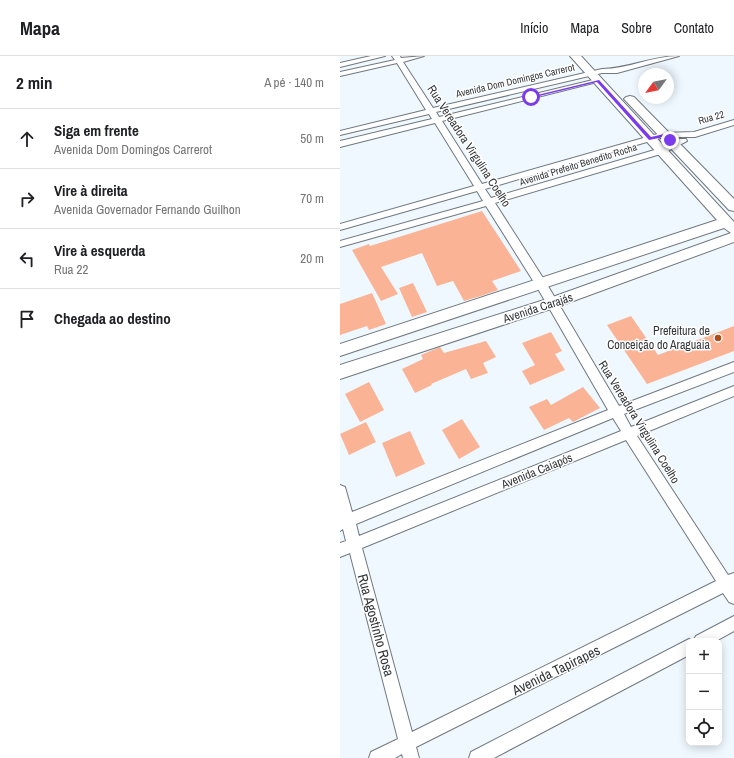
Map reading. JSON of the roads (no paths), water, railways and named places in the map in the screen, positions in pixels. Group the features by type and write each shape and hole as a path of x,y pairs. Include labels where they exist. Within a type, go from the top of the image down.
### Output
{"street":[{"path":"340,65 381,56"},
{"path":"340,74 397,58 420,56"},
{"path":"575,56 603,75 676,145 734,206"},
{"path":"588,56 650,139 731,224"},
{"path":"603,75 675,56"},
{"name":"Rua Vereadora Virgulina Coelho","path":"397,58 541,284 629,434 731,587"},
{"name":"Avenida Dom Domingos Carrerot","path":"340,133 431,111 603,75"},
{"name":"Avenida Dom Domingos Carrerot","path":"340,144 437,122 603,75"},
{"name":"Rua 22","path":"661,151 676,145 695,134 734,122"},
{"name":"Rua 22","path":"650,139 664,135 695,134"},
{"name":"Avenida Prefeito Benedito Rocha","path":"340,227 650,139"},
{"name":"Avenida Prefeito Benedito Rocha","path":"340,244 661,151"},
{"name":"Avenida Carajás","path":"340,350 731,224"},
{"name":"Avenida Carajás","path":"340,372 552,304 734,237"},
{"name":"Avenida Caiapós","path":"345,523 616,412 734,367"},
{"name":"Avenida Caiapós","path":"340,550 734,391"},
{"name":"Rua Agostinho Rosa","path":"340,491 345,523 354,544 408,742 411,758"},
{"name":"Avenida Tapirapes","path":"377,758 731,587"},
{"path":"706,638 734,623"},
{"path":"476,758 686,649"}],"place":[{"name":"Prefeitura de Conceição do Araguaia","path":"718,338"}]}
